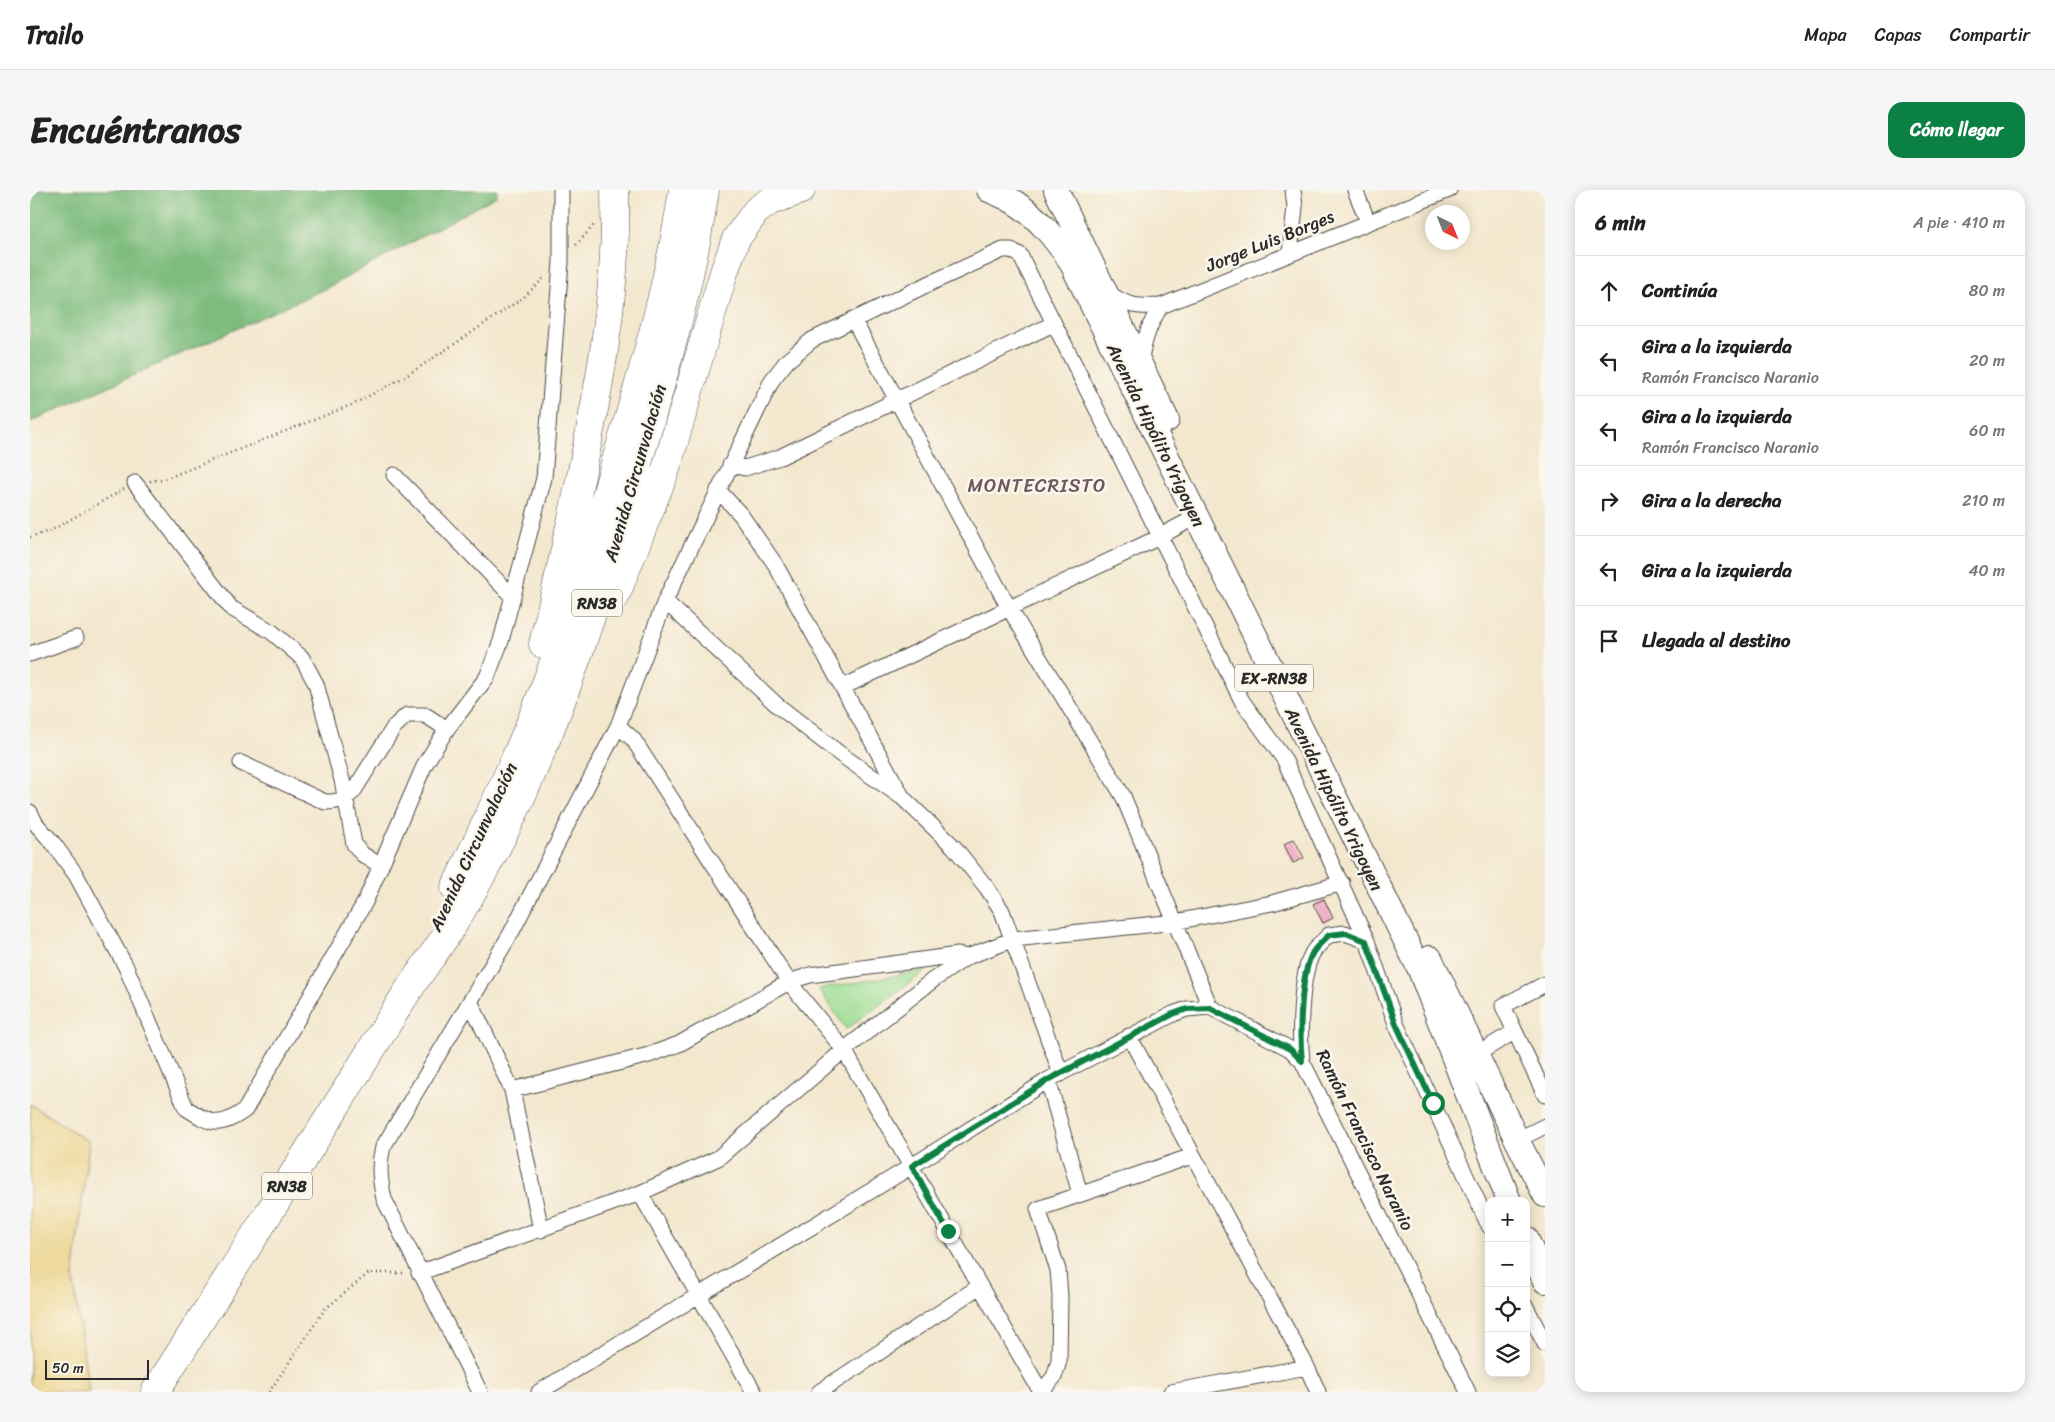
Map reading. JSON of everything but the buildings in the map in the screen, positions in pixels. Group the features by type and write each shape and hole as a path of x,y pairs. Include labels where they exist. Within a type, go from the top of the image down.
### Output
{"highway":[{"name":"Avenida Circunvalación","path":"411,985 533,717 575,601 660,308 678,226 683,190"},
{"name":"Avenida Circunvalación","path":"158,1388 313,1146 411,985 449,931 476,886 509,822 550,730 575,666 598,597 681,313 698,239 704,190"},
{"path":"509,822 568,707 647,518 666,469 724,272 736,239 756,211 770,201 801,190"},
{"path":"453,890 469,838 519,721 538,666 553,606 601,376 614,260 615,196"}],"main road":[{"name":"Avenida Hipólito Yrigoyen","path":"989,190 1017,203 1036,218 1052,235 1070,260 1420,970 1507,1197"},
{"name":"Avenida Hipólito Yrigoyen","path":"1056,190 1106,290 1375,851 1438,974 1475,1055 1545,1195"},
{"path":"1528,1242 1545,1281"}],"street":[{"path":"30,812 36,824 53,843 76,876 126,967 186,1108 206,1121 223,1123 232,1120 245,1110 365,902 425,764 447,729 487,677 502,641 544,478 561,262 561,190"},
{"path":"1290,253 1295,207 1294,190"},
{"path":"1355,190 1368,222"},
{"name":"Jorge Luis Borges","path":"1106,290 1121,302 1140,307 1161,306 1216,282 1449,190"},
{"path":"480,1392 419,1273 384,1199 379,1174 379,1161 383,1146 511,933 618,726 665,601 772,380 782,367 812,340 853,319 1003,250 1011,250 1020,255 1242,701 1284,759 1342,883 1366,941 1396,1024 1485,1217"},
{"path":"1140,363 1144,338 1161,306"},
{"path":"853,319 1009,608 1123,796 1210,1008"},
{"path":"730,465 745,468 780,457 1053,324"},
{"path":"394,476 513,597"},
{"path":"135,483 231,608 272,632 302,658 316,684 342,780 354,844 362,854 381,866"},
{"path":"718,490 741,515 775,564 904,798"},
{"path":"843,687 1196,517"},
{"path":"665,601 777,704 840,754 904,798 954,847 987,888 1002,911 1014,939 1054,1077 1080,1194"},
{"path":"30,654 76,638"},
{"path":"241,763 325,802 335,802 345,799 353,792 394,727 407,715 425,715 447,729"},
{"path":"618,726 633,739 789,982 844,1050 1041,1392 1054,1376 1059,1360 1060,1296 1058,1270 1038,1209 1192,1156"},
{"path":"419,1273 541,1230 640,1192 718,1158 844,1050 933,980 967,958 1014,939 1175,922 1272,903 1342,883"},
{"name":"Ramón Francisco Naranio","path":"1366,941 1346,933 1329,935 1314,950 1307,967 1300,1040 1302,1061 1468,1392"},
{"path":"512,1090 649,1055 679,1044 789,982 810,975 958,955 967,958"},
{"path":"1545,984 1503,1006 1545,1095"},
{"path":"470,1001 512,1090 541,1230"},
{"path":"539,1392 912,1166 1054,1077 1173,1014 1187,1009 1210,1008 1290,1049 1302,1061"},
{"path":"1475,1055 1514,1032"},
{"path":"1129,1036 1307,1367 1318,1392"},
{"path":"1517,1140 1545,1126"},
{"path":"640,1192 754,1392"},
{"path":"819,1392 980,1286"},
{"path":"1530,1316 1545,1344"},
{"path":"1172,1392 1307,1367"}],"path":[{"path":"30,537 52,530 135,483 162,480 354,404 406,376 524,297 561,262 615,196"},
{"path":"269,1392 325,1309 369,1272 419,1273"}],"green space":[{"path":"30,190 497,190 497,196 329,287 30,422"},
{"path":"927,970 846,1029 819,989"}],"sand":[{"path":"30,1104 89,1142 73,1279 89,1392 30,1392"}],"district":[{"name":"MONTECRISTO","path":"1037,485"}],"route":[{"path":"948,1231 912,1166 1048,1080 1173,1014 1187,1009 1210,1008 1290,1049 1302,1061 1300,1040 1307,967 1314,950 1329,935 1346,933 1366,941 1396,1024 1433,1103"}]}
